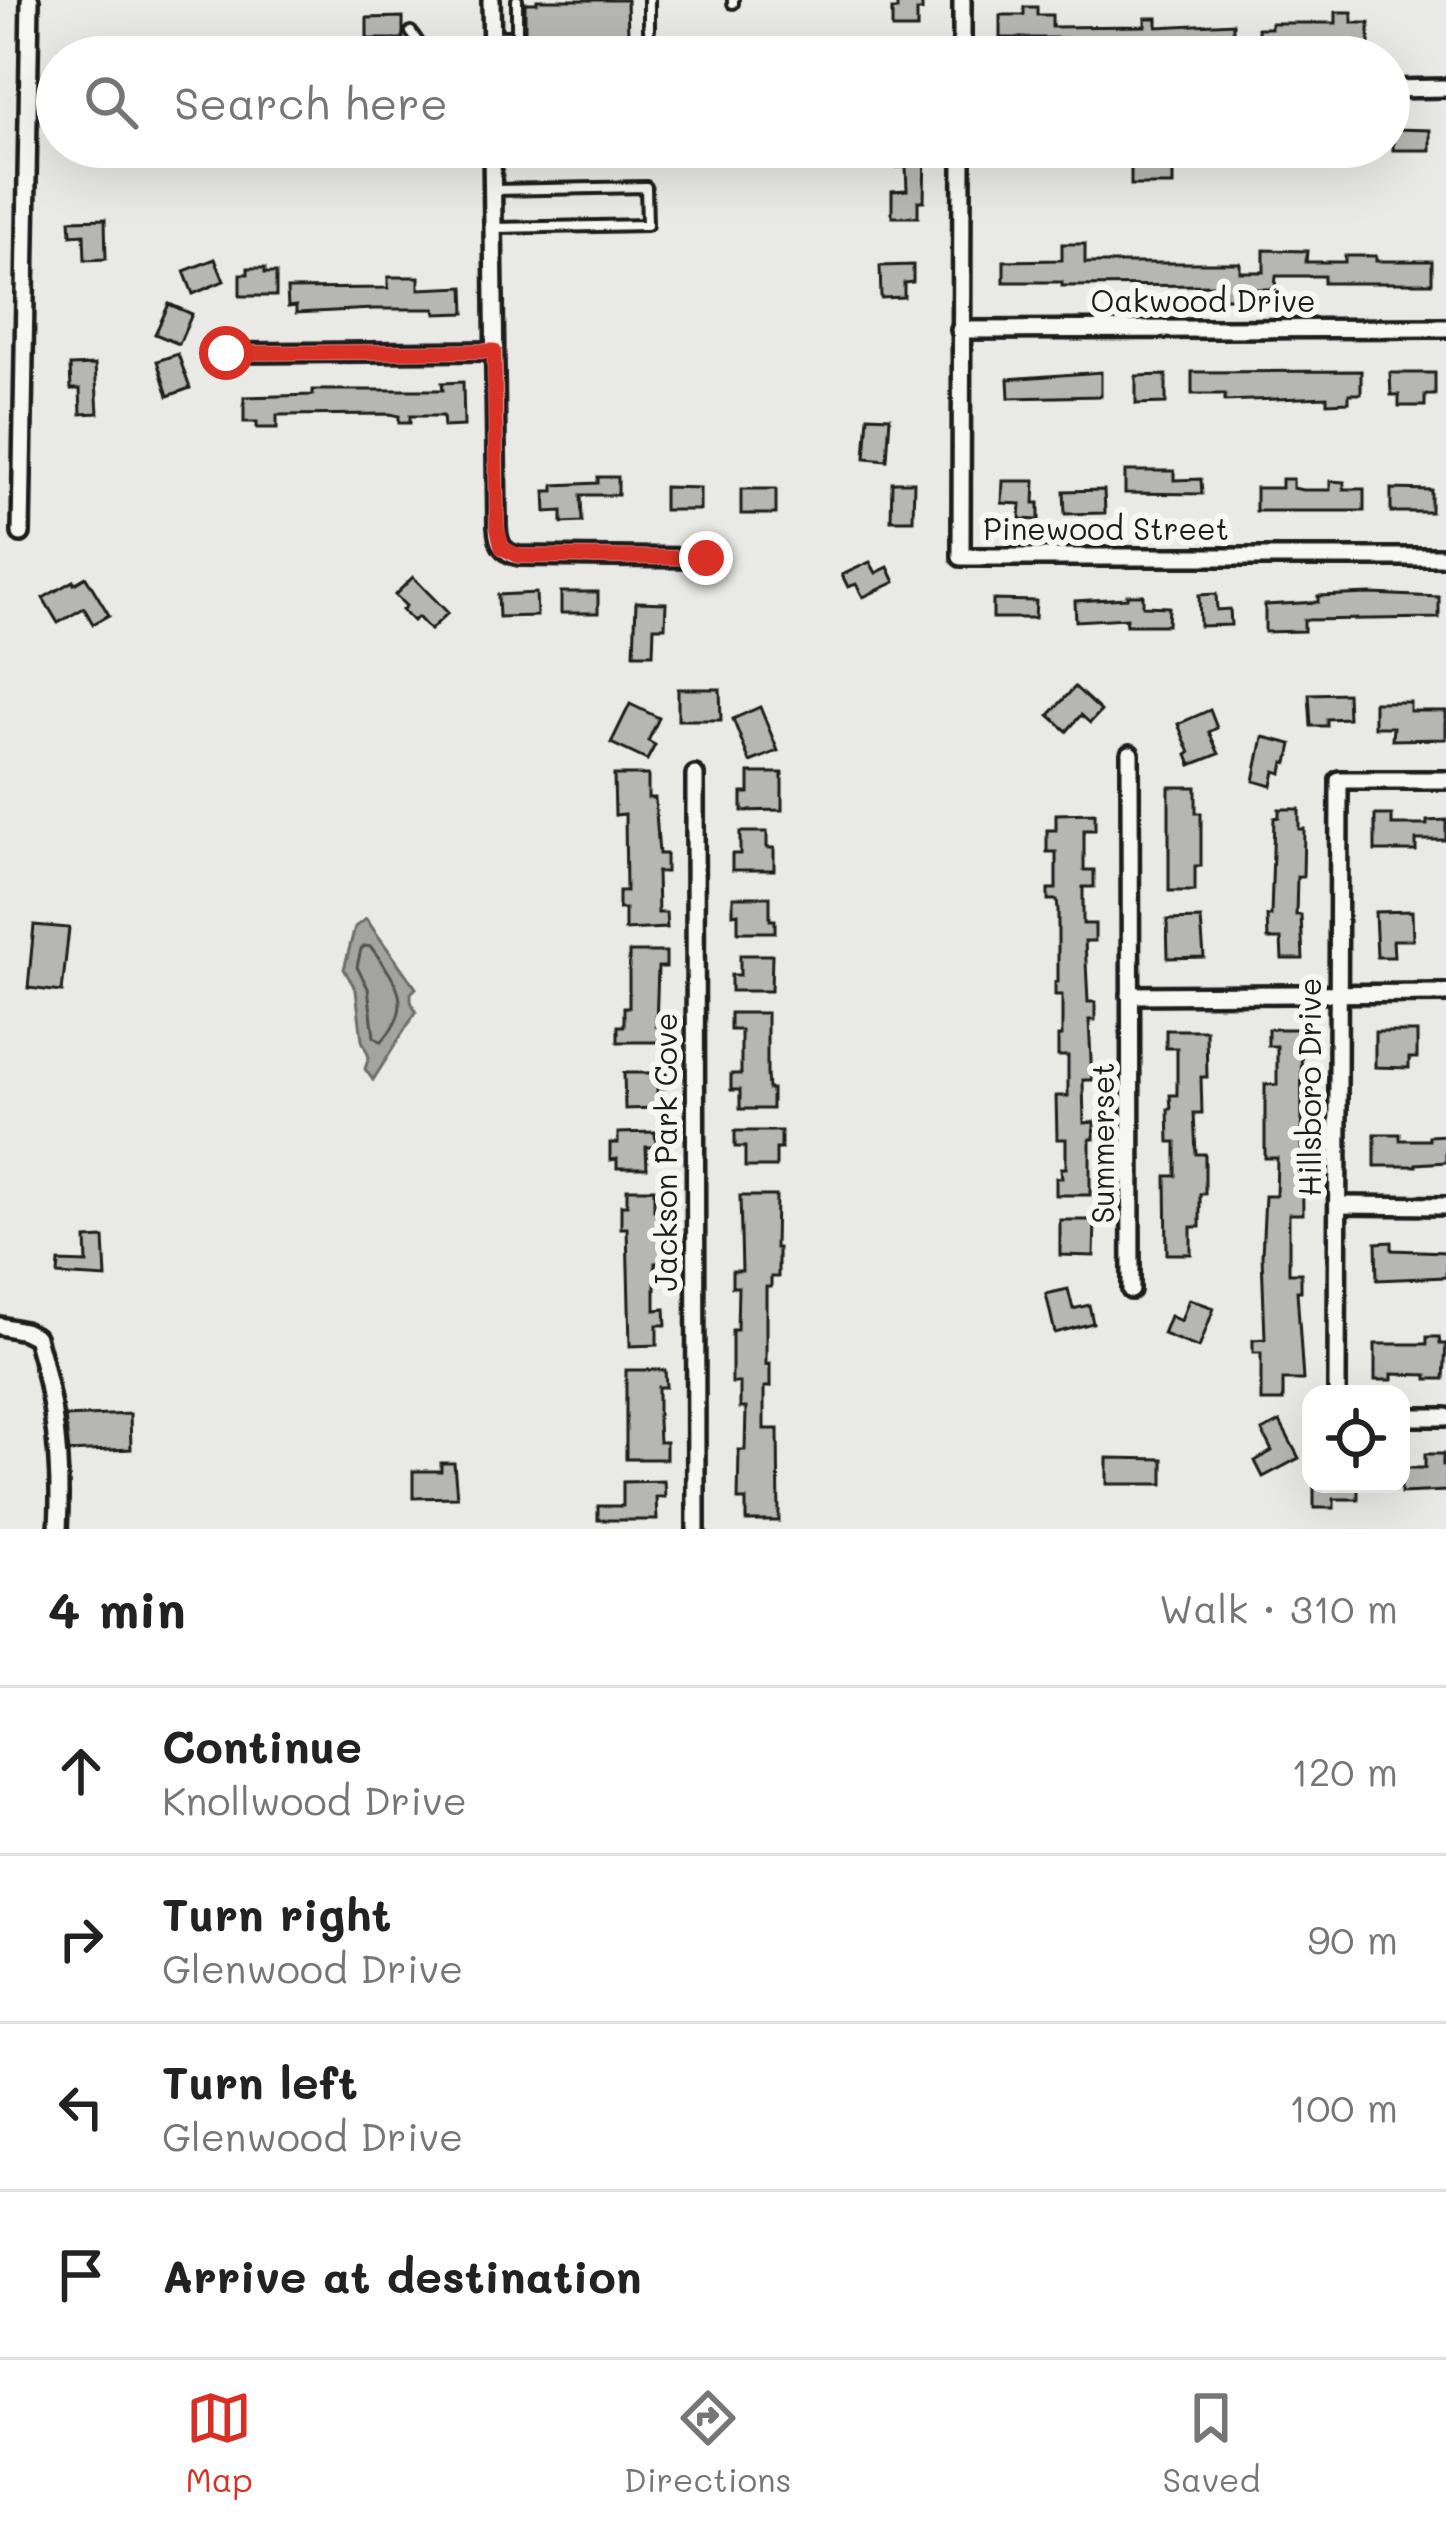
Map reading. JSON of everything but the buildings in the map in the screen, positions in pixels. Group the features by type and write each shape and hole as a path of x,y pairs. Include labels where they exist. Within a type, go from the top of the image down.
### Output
{"street":[{"path":"21,532 30,0"},
{"path":"491,0 491,36"},
{"path":"962,0 962,36"},
{"path":"1410,88 1446,88"},
{"path":"492,168 497,526 502,548 519,556 706,558"},
{"name":"Pinewood Street","path":"962,168 961,557 1446,556"},
{"name":"Oakwood Drive","path":"960,330 1446,328"},
{"path":"226,353 494,351"},
{"name":"Summerset","path":"1130,754 1131,1291"},
{"name":"Jackson Park Cove","path":"695,776 696,1529"},
{"name":"Hillsboro Drive","path":"1337,1385 1339,780 1446,780"},
{"path":"1130,995 1446,993"},
{"path":"1338,1205 1446,1206"},
{"path":"0,1326 35,1337 44,1367 61,1483 58,1529"},
{"path":"1410,1417 1446,1417"}],"lane":[{"path":"517,0 517,36"},
{"path":"649,0 649,30"},
{"path":"411,32 414,36"},
{"path":"493,190 646,187 647,225 493,229"}],"water":[{"path":"366,919 416,988 411,1001 416,1012 373,1080 365,1069 369,1057 362,1040 356,990 344,969 355,927"}],"route":[{"path":"226,353 494,351 497,526 502,548 519,556 706,558"}]}
